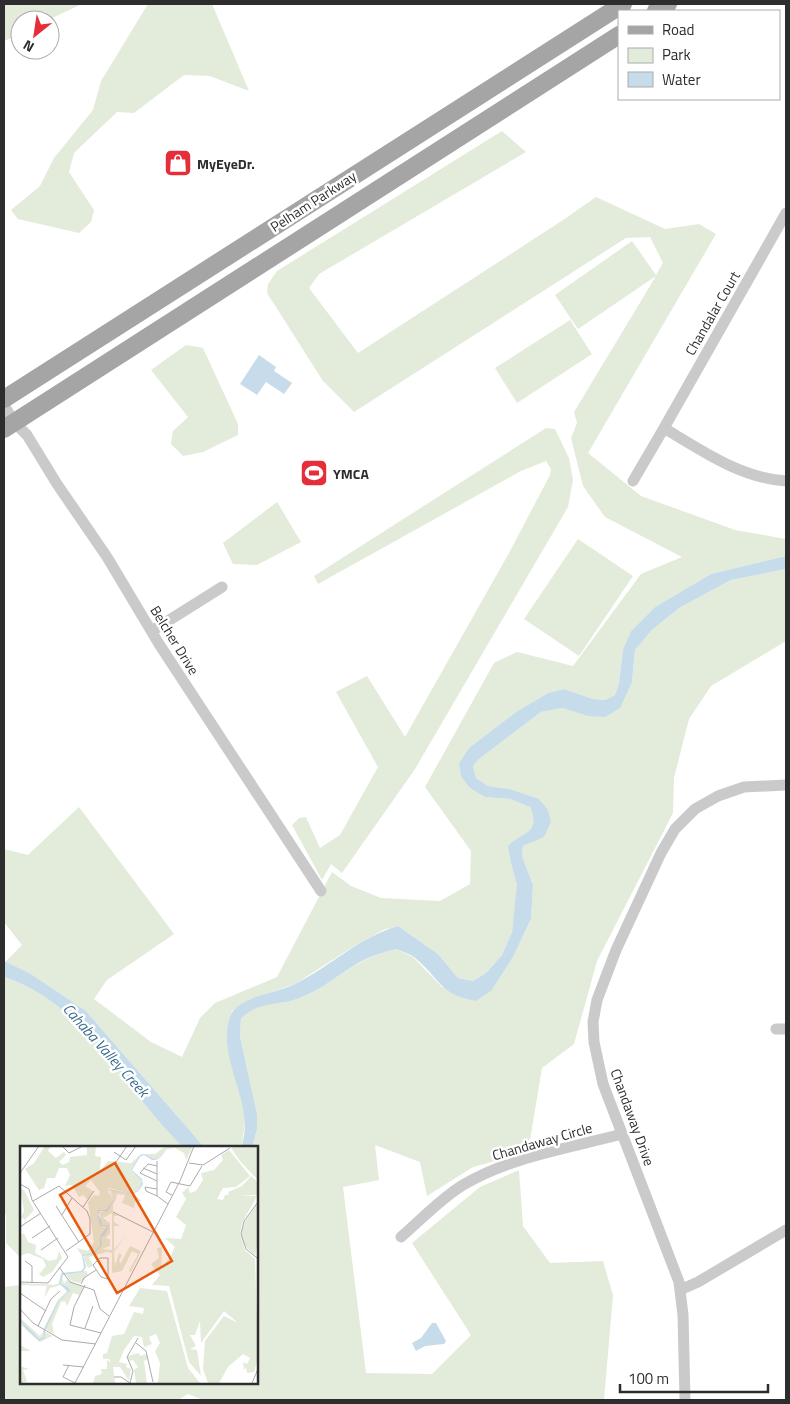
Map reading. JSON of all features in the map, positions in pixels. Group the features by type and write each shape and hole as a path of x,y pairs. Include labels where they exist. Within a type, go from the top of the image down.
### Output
{"main road":[{"name":"Pelham Parkway","path":"4,399 494,86 620,8"},
{"name":"Pelham Parkway","path":"9,426 618,36"},
{"path":"494,86 507,106"},
{"path":"221,260 242,277"},
{"path":"48,370 60,392"}],"street":[{"name":"Chandalar Court","path":"633,481 786,213"},
{"name":"Belcher Drive","path":"4,405 9,426 27,435 57,484 107,557 152,632 321,891"},
{"path":"664,428 742,471 759,477 786,481"},
{"path":"152,632 222,587"},
{"name":"Chandaway Drive","path":"684,1400 684,1336 680,1290 674,1268 603,1084 594,1042 593,1022 597,1000 606,973 661,853 675,829 690,813 718,796 744,787 786,784"},
{"name":"Chandaway Circle","path":"401,1237 456,1190 488,1172 530,1158 622,1134"},
{"path":"680,1290 698,1282 786,1230"}],"green space":[{"path":"4,4 82,4 60,14 60,10 10,10 10,38 4,41"},
{"path":"148,4 212,4 249,91 210,76 184,75 134,113 117,112 74,153 69,172 94,210 91,222 79,233 18,219 11,210 40,186 54,158 93,110 101,81"},
{"path":"502,131 526,152 319,274 309,288 358,353 596,197 665,229 699,224 716,234 588,453 641,496 735,530 786,539 786,556 711,574 655,607 631,631 623,651 619,683 615,695 605,700 593,699 564,689 548,693 516,712 469,748 459,763 485,797 510,799 530,807 534,824 526,835 514,840 511,863 518,884 512,932 502,955 486,973 473,981 458,978 438,954 398,926 383,930 351,948 295,984 249,1000 232,1011 228,1037 229,1049 245,1115 242,1146 203,1146 86,1011 31,974 5,962 22,945 4,922 4,849 28,855 79,807 174,934 107,980 94,999 151,1042 182,1057 200,1018 215,1003 277,977 332,872 351,886 381,898 440,901 470,884 471,851 425,787 494,663 517,652 573,666 641,574 682,557 605,517 583,486 571,438 577,423 574,412 656,276 578,329 555,295 632,241 656,275 663,263 650,237 626,238 354,412 323,381 267,293 268,284 277,271"},
{"path":"570,320 592,354 517,403 495,368"},
{"path":"186,345 203,348 238,424 238,435 203,452 183,456 171,444 173,431 188,417 151,370"},
{"path":"546,428 555,429 569,458 573,480 568,507 415,769 342,873 331,864 322,880 292,825 299,818 306,817 320,848 340,835 378,767 336,692 367,676 405,737 509,553 550,475 551,469 546,461 521,471 318,584 314,576"},
{"path":"277,502 301,542 257,565 233,564 223,543"},
{"path":"578,539 633,576 579,656 524,619"},
{"path":"786,569 786,641 711,686 689,719 674,778 673,813 597,961 574,1044 542,1068 528,1152 473,1167 427,1196 420,1162 375,1145 379,1180 343,1187 366,1373 432,1374 471,1335 412,1243 480,1187 519,1170 523,1226 550,1263 603,1261 613,1295 604,1400 203,1400 188,1394 178,1400 4,1400 4,1287 20,1285 20,1384 258,1384 258,1146 253,1146 257,1129 257,1114 240,1036 241,1019 261,1006 306,996 365,960 396,949 413,957 442,987 492,990 513,957 531,919 533,885 522,856 523,846 533,841 551,822 509,789 488,786 476,778 473,766 479,759 541,712 562,708 589,716 632,682 635,650 652,630 679,608 731,580"},
{"path":"4,977 33,990 59,1007 82,1028 103,1051 162,1125 182,1146 20,1146 20,1257 6,1243 6,1215 4,1214"}],"water":[{"path":"259,355 276,367 274,371 292,383 284,394 266,382 257,395 240,384"},
{"path":"786,556 786,569 731,580 679,608 652,630 635,650 632,682 620,708 605,717 588,716 562,708 541,712 479,759 473,766 476,778 488,786 509,789 539,799 548,810 551,822 544,837 523,846 522,856 533,885 531,919 513,957 492,990 476,1001 463,998 447,990 414,957 396,949 360,962 306,996 254,1009 247,1013 241,1019 240,1036 257,1114 257,1129 253,1146 241,1146 244,1119 242,1104 230,1061 227,1032 230,1016 234,1010 249,1000 295,984 358,944 398,926 438,954 458,978 473,981 486,973 502,955 512,932 517,884 508,846 529,831 532,827 533,816 530,807 510,799 485,797 470,788 461,776 459,763 469,748 516,712 548,693 564,689 593,699 605,700 615,695 619,683 623,650 631,631 655,607 711,574"},
{"name":"Cahaba Valley Creek","path":"4,961 31,974 86,1011 203,1146 182,1146 162,1125 103,1051 82,1028 59,1007 33,990 4,977"},
{"path":"432,1323 436,1323 446,1341 444,1344 425,1346 416,1351 412,1343 421,1338"}],"place":[{"name":"MyEyeDr.","path":"178,163"},
{"name":"YMCA","path":"314,473"}]}
